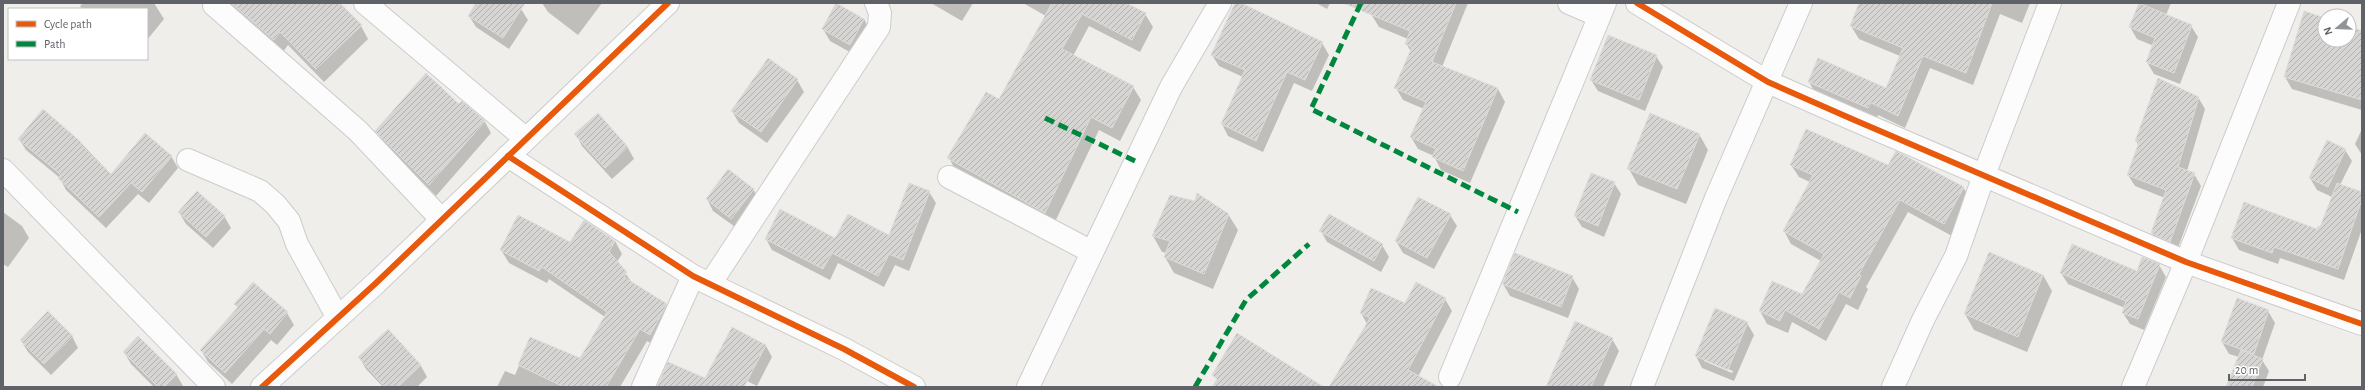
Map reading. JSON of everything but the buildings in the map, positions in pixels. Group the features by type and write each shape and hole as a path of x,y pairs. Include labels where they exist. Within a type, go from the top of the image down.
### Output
{"street":[{"path":"365,3 526,139"},
{"path":"262,387 442,220 668,3"},
{"path":"643,387 702,280 879,28 880,13 876,3"},
{"path":"1028,387 1171,87 1220,3"},
{"path":"1450,377 1602,10 1569,3"},
{"path":"1637,3 1768,82 2186,262 2362,324"},
{"path":"1642,387 1716,198 1768,82 1801,3"},
{"path":"1893,387 1923,320 1956,256 1984,175 2050,3"},
{"path":"2133,387 2186,262 2289,3"},
{"path":"214,5 358,131 442,220"},
{"path":"508,156 702,280 844,349 914,387"},
{"path":"188,160 260,192 275,204 289,221 297,244 338,318"},
{"path":"3,170 214,387"},
{"path":"949,178 1092,252"}],"marked path":[{"path":"1361,3 1311,109 1518,212"},
{"path":"1045,118 1135,161"},
{"path":"1195,387 1246,300 1309,244"}],"cycle path":[{"path":"262,387 376,283 668,3"},
{"path":"1637,3 1768,82 2186,262 2362,324"},
{"path":"508,156 693,276 844,349 914,387"}]}
